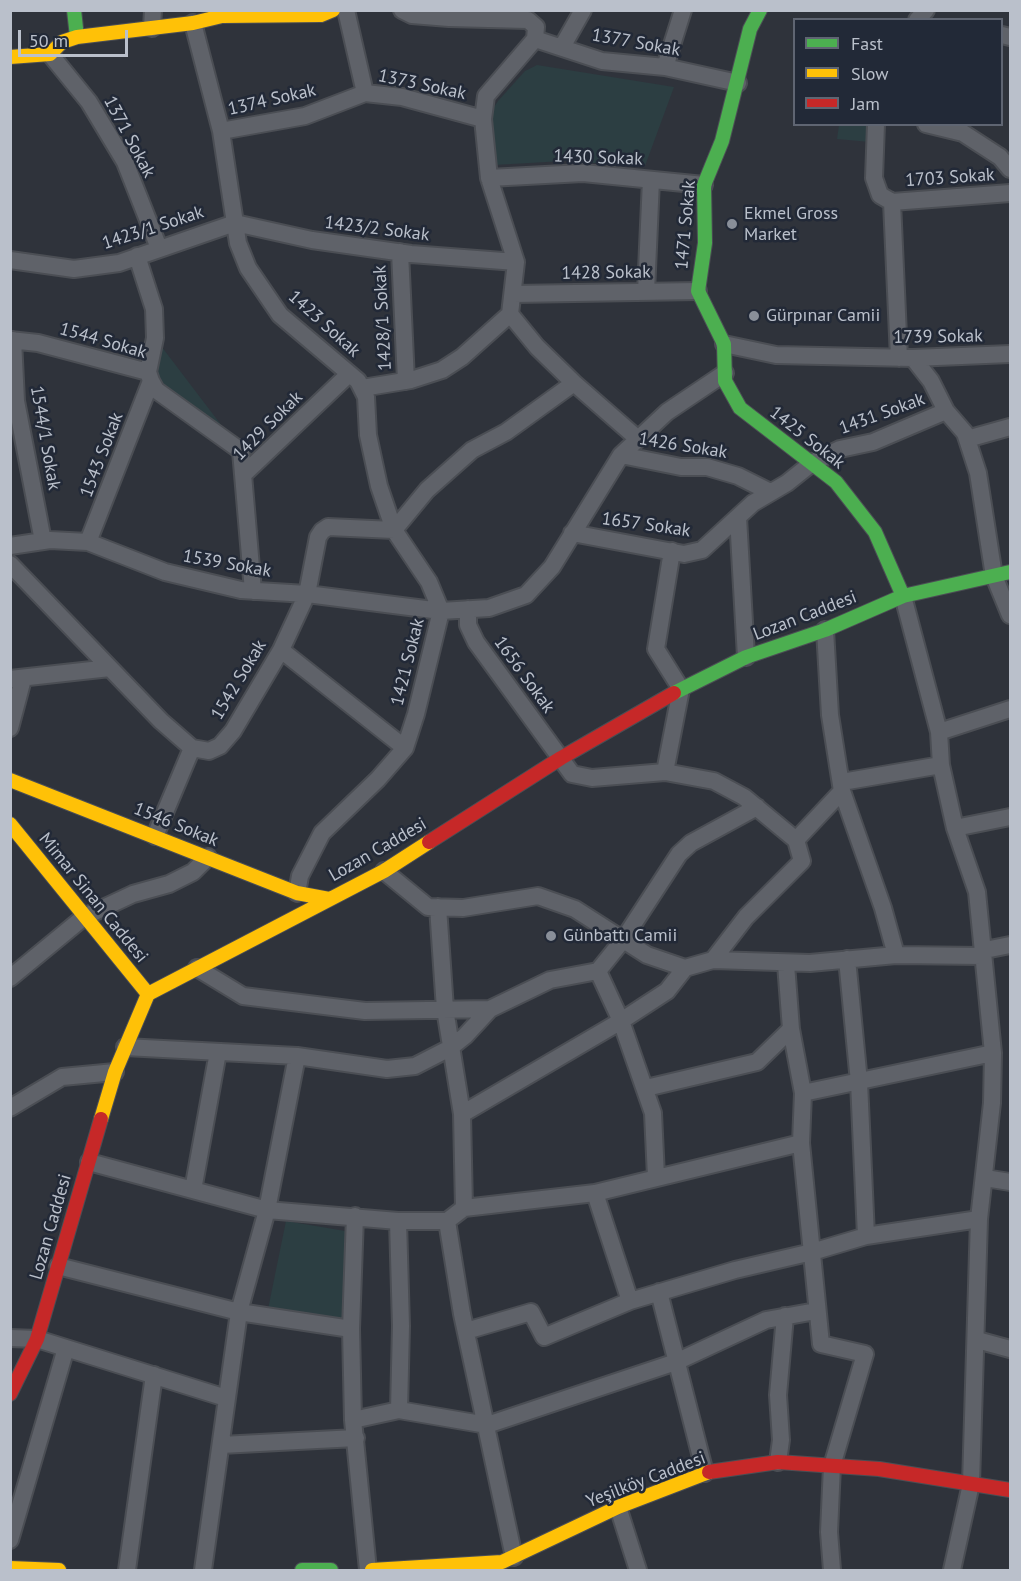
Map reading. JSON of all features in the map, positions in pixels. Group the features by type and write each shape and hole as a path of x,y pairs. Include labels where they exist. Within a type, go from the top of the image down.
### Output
{"street":[{"path":"74,10 77,37"},
{"path":"152,28 153,10"},
{"path":"10,57 50,54 62,42 77,37 193,23 222,13 321,15 333,10"},
{"name":"1373 Sokak","path":"346,10 365,93 402,98 483,119"},
{"path":"402,10 412,15 449,18 528,20 536,27 535,39 486,96 483,119 489,178 516,262 510,314 462,357 442,370 406,381 362,388 366,397 368,435 377,476 394,530 429,582 441,611"},
{"path":"562,48 583,10"},
{"path":"665,67 684,10"},
{"name":"1471 Sokak","path":"725,373 724,344 698,291 705,243 704,185 722,141 750,29 760,10"},
{"name":"1423 Sokak","path":"193,23 222,131 238,243 248,268 280,315 349,374 362,388"},
{"name":"1377 Sokak","path":"535,39 602,61 665,67 738,83"},
{"name":"1371 Sokak","path":"50,54 89,102 125,162 159,248"},
{"name":"1374 Sokak","path":"222,131 305,116 365,93"},
{"path":"876,126 874,178 880,195 892,202 906,358 931,381 946,411 967,439 978,473 994,576 1011,615"},
{"path":"934,126 963,133 1000,157 1011,169"},
{"name":"1430 Sokak","path":"489,178 583,173 704,185"},
{"path":"646,292 651,180"},
{"name":"1703 Sokak","path":"892,202 1011,193"},
{"name":"1423/1 Sokak","path":"10,260 74,269 119,263 235,223"},
{"name":"1423/2 Sokak","path":"235,223 312,240 400,252 516,262"},
{"name":"1428/1 Sokak","path":"400,252 406,381"},
{"name":"1543 Sokak","path":"88,542 149,377 155,338 154,309 137,256"},
{"name":"1428 Sokak","path":"514,294 698,291"},
{"path":"510,314 537,347 638,439"},
{"name":"1544 Sokak","path":"12,340 38,343 149,377 156,390 241,451 244,474"},
{"name":"1544/1 Sokak","path":"12,340 16,401 44,541"},
{"name":"1739 Sokak","path":"724,344 776,355 906,358 1011,354"},
{"name":"1421 Sokak","path":"297,893 300,876 322,833 378,779 405,748 416,714 441,611 489,608 526,595 552,567 621,455 667,412 725,373"},
{"name":"1425 Sokak","path":"725,373 725,381 740,408 836,482 875,532 903,596"},
{"name":"1429 Sokak","path":"253,591 244,474 349,374"},
{"path":"394,530 427,490 472,450 507,432 574,383"},
{"name":"1431 Sokak","path":"770,492 788,483 812,463 840,449 873,442 946,411"},
{"path":"967,439 1011,427"},
{"name":"1426 Sokak","path":"621,455 681,467 706,466 738,476 770,492"},
{"name":"1657 Sokak","path":"572,533 684,554 702,550 770,492"},
{"path":"738,517 746,657"},
{"name":"1542 Sokak","path":"192,748 208,751 220,746 233,731 281,650 307,594 318,537 322,531 328,527 394,530"},
{"name":"1539 Sokak","path":"10,546 44,541 88,542 165,572 200,582 253,591 307,594 441,611"},
{"path":"664,772 681,689 656,649 672,551"},
{"path":"10,564 161,721 192,748 155,836"},
{"name":"Lozan Caddesi","path":"10,1394 37,1339 115,1072 148,994 384,870 561,758 681,689 746,657 825,630 903,596 1011,572"},
{"path":"903,596 939,732 941,765 955,828 977,892 993,1053 992,1103 979,1219 971,1484 952,1570"},
{"name":"1656 Sokak","path":"468,609 468,625 476,642 572,774 592,778 664,772 714,781 744,797 796,840"},
{"path":"825,630 830,715 842,787 883,908 896,955"},
{"path":"281,650 405,748"},
{"path":"10,728 17,679 110,668"},
{"path":"939,732 1011,709"},
{"path":"713,960 746,917 802,861 796,840 842,787 941,765"},
{"name":"1546 Sokak","path":"10,780 297,893 329,898"},
{"path":"125,1047 297,1056 387,1070 415,1066 450,1048 489,1009 550,980 598,970 623,940 680,854 691,843 757,807"},
{"path":"955,828 1011,817"},
{"name":"Mimar Sinan Caddesi","path":"10,824 148,994"},
{"path":"10,978 84,917 133,894 169,884 193,872 208,857"},
{"path":"384,870 428,906 463,908 538,896 575,909 647,955 685,968 713,960 786,964 896,955 983,953 1011,945"},
{"path":"438,907 445,1009 450,1048 455,1058 462,1114 464,1208"},
{"path":"847,959 859,1082 866,1236"},
{"path":"786,964 791,1029 803,1093 801,1143 821,1344 865,1354 832,1466 829,1532 832,1570"},
{"path":"197,968 243,996 366,1011 489,1009"},
{"path":"462,1114 621,1021 667,991 685,968"},
{"path":"598,970 621,1021 654,1113 656,1177"},
{"path":"646,1088 757,1062 791,1029"},
{"path":"193,1190 218,1052"},
{"path":"803,1093 993,1053"},
{"path":"202,1570 239,1312 267,1210 297,1056"},
{"path":"10,1108 62,1077 115,1072"},
{"path":"89,1162 267,1210 398,1221 447,1221 464,1208 595,1193 801,1143"},
{"path":"985,1178 1011,1182"},
{"path":"595,1193 630,1301"},
{"path":"356,1216 351,1329 353,1420 370,1570"},
{"path":"466,1331 531,1312 544,1337 630,1301 735,1270 812,1252 866,1236 979,1219"},
{"path":"398,1221 401,1326 399,1410"},
{"path":"447,1221 466,1331 487,1425 507,1563"},
{"path":"58,1266 239,1312 351,1329"},
{"path":"659,1292 705,1473"},
{"path":"353,1420 399,1410 487,1425 676,1362 766,1320 816,1311"},
{"path":"778,1462 781,1440 777,1395 785,1316"},
{"path":"10,1338 37,1339 226,1398"},
{"path":"976,1340 1011,1348"},
{"path":"10,1540 66,1348"},
{"path":"127,1570 154,1375"},
{"path":"221,1445 356,1438"},
{"name":"Yeşilköy Caddesi","path":"370,1570 507,1563 618,1507 705,1473 778,1462 879,1469 1011,1490"},
{"path":"618,1507 638,1570"},
{"path":"10,1568 59,1570"},
{"path":"302,1570 331,1570"}],"shaded area":[{"path":"537,65 674,87 645,166 564,161 494,165 485,121 498,101 525,71"},
{"path":"839,126 871,126 870,142 837,139"},
{"path":"155,338 241,451 156,390"},
{"path":"286,1221 351,1232 349,1325 267,1314"}],"traffic: fast":[{"path":"74,10 77,37"},
{"path":"760,10 750,29 722,141 704,185 705,243 698,291 724,344 725,381 740,408 836,482 875,532 903,596"},
{"path":"674,693 746,657 825,630 903,596 1010,572"},
{"path":"302,1570 331,1570"}],"traffic: slow":[{"path":"10,57 50,54 62,42 77,37 193,23 222,16 321,15 333,10"},
{"path":"10,780 297,893 329,899"},
{"path":"10,824 148,994"},
{"path":"101,1119 115,1072 148,994 384,871 429,842"},
{"path":"372,1570 502,1562 618,1507 709,1472"},
{"path":"10,1568 59,1570"}],"traffic: jam":[{"path":"429,842 561,758 674,693"},
{"path":"10,1394 37,1339 101,1119"},
{"path":"709,1472 778,1462 879,1469 1010,1490"}],"place":[{"name":"Ekmel Gross Market","path":"732,224"},
{"name":"Gürpınar Camii","path":"754,316"},
{"name":"Günbattı Camii","path":"551,936"}]}
